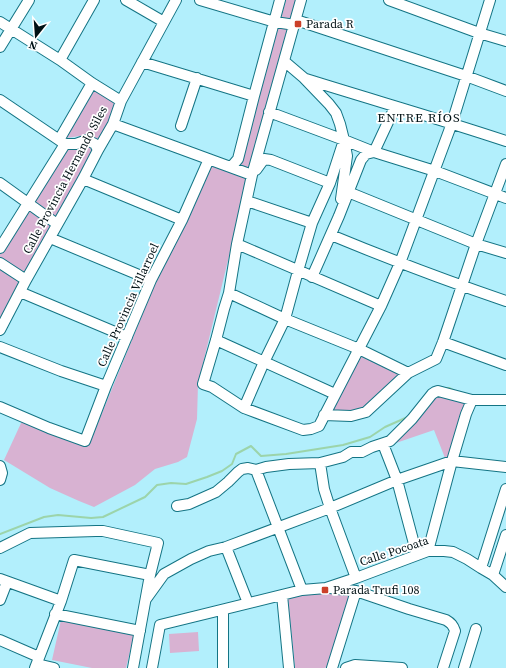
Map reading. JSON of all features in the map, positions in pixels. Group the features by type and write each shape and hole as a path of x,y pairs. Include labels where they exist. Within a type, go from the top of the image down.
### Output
{"street":[{"path":"0,47 29,0"},
{"path":"60,60 94,0"},
{"path":"126,0 164,22"},
{"name":"Calle Provincia Hernando Siles","path":"0,330 26,280 113,124 121,101 176,0"},
{"path":"200,0 275,22 296,22 466,76 506,91"},
{"path":"229,166 232,166 238,160 280,0"},
{"path":"301,0 252,175 236,244 229,294 203,384 212,387 244,408 302,430 319,426 381,306 400,263 452,123 490,0"},
{"path":"389,0 479,33 506,41"},
{"path":"0,22 121,101"},
{"path":"284,61 304,78 329,104 336,113 340,124 347,156 339,216"},
{"path":"142,62 254,96"},
{"path":"181,126 196,78"},
{"path":"304,78 506,141"},
{"path":"0,248 28,204 92,83"},
{"path":"0,100 62,142 76,144 87,140 95,144 98,150"},
{"path":"374,152 395,107"},
{"path":"269,112 374,152 435,171 506,198"},
{"path":"113,124 252,175"},
{"path":"244,408 284,319 312,223 330,183 344,140"},
{"path":"312,277 339,216 361,160 366,154 374,152"},
{"name":"Calle Provincia Villarroel","path":"0,407 49,428 85,441 106,386 151,280 182,220 209,159"},
{"path":"252,175 264,159 271,160 330,183"},
{"path":"324,415 351,416 366,412 408,373 436,359 476,244 506,164"},
{"path":"83,179 182,220"},
{"path":"0,183 58,224"},
{"path":"348,192 476,244 506,254"},
{"path":"247,201 312,223"},
{"path":"331,235 400,263 506,301"},
{"path":"50,238 151,280"},
{"path":"236,244 381,306"},
{"path":"0,263 26,280"},
{"path":"20,292 127,337"},
{"path":"229,294 284,319 359,349 408,373"},
{"path":"216,340 335,394"},
{"path":"443,342 506,365"},
{"path":"0,347 61,372 106,386"},
{"path":"177,506 189,504 216,492 242,469 248,468 256,470 289,464 320,463 343,457 350,452 362,452 390,441 412,419 432,394 438,391 472,400 506,400"},
{"path":"428,551 452,461 466,414 472,400"},
{"path":"383,444 397,480 417,555"},
{"path":"146,600 164,574 191,559 209,551 226,547 278,528 397,480 452,461 506,467"},
{"path":"320,463 324,489 356,578"},
{"path":"0,467 2,473 0,480"},
{"path":"256,470 302,590"},
{"path":"481,568 506,488"},
{"path":"0,548 30,533 103,531 158,543 150,576 133,668"},
{"path":"493,575 506,535"},
{"path":"226,547 248,604"},
{"name":"Calle Pocoata","path":"158,639 160,625 302,590 326,588 428,551 453,552 493,575 506,587"},
{"path":"500,553 506,562"},
{"path":"37,663 74,560 150,576"},
{"path":"0,600 4,581 60,601"},
{"path":"326,588 356,591 446,620 451,623 455,631 442,668"},
{"path":"332,668 356,591"},
{"path":"282,595 289,668"},
{"path":"223,610 223,668"},
{"path":"55,614 140,633 158,639 152,668"},
{"path":"464,668 476,628"},
{"path":"0,640 37,663 54,668"},
{"path":"352,667 402,668"}],"shaded area":[{"path":"286,0 297,0 249,170 239,167"},
{"path":"95,89 115,101 109,121 98,139 87,135 66,138"},
{"path":"89,145 94,150 57,218 33,202 68,147 75,148"},
{"path":"211,165 248,178 198,384 197,419 187,457 178,462 155,469 135,485 94,507 50,488 4,460 22,421 64,438 89,445 154,286 186,221"},
{"path":"27,209 52,225 25,274 0,259 0,248"},
{"path":"0,266 20,281 0,320"},
{"path":"360,353 400,373 378,398 358,412 331,412"},
{"path":"438,394 467,401 450,455 445,458 434,430 393,444"},
{"path":"312,593 350,595 328,667 295,668 288,599 298,595"},
{"path":"61,620 134,635 126,668 92,668 52,660"},
{"path":"198,632 199,651 170,653 169,634"}],"waterway":[{"path":"444,388 449,388 455,391"},
{"path":"0,534 44,517 58,515 91,518 103,517 145,497 157,485 171,483 186,484 222,471 232,464 236,454 251,446 261,456 286,454 343,445 370,437 385,427 410,416"}],"place":[{"name":"Parada R","path":"298,24"},
{"name":"Parada Trufi 108","path":"325,590"}],"district":[{"name":"ENTRE RÍOS","path":"419,117"}]}
